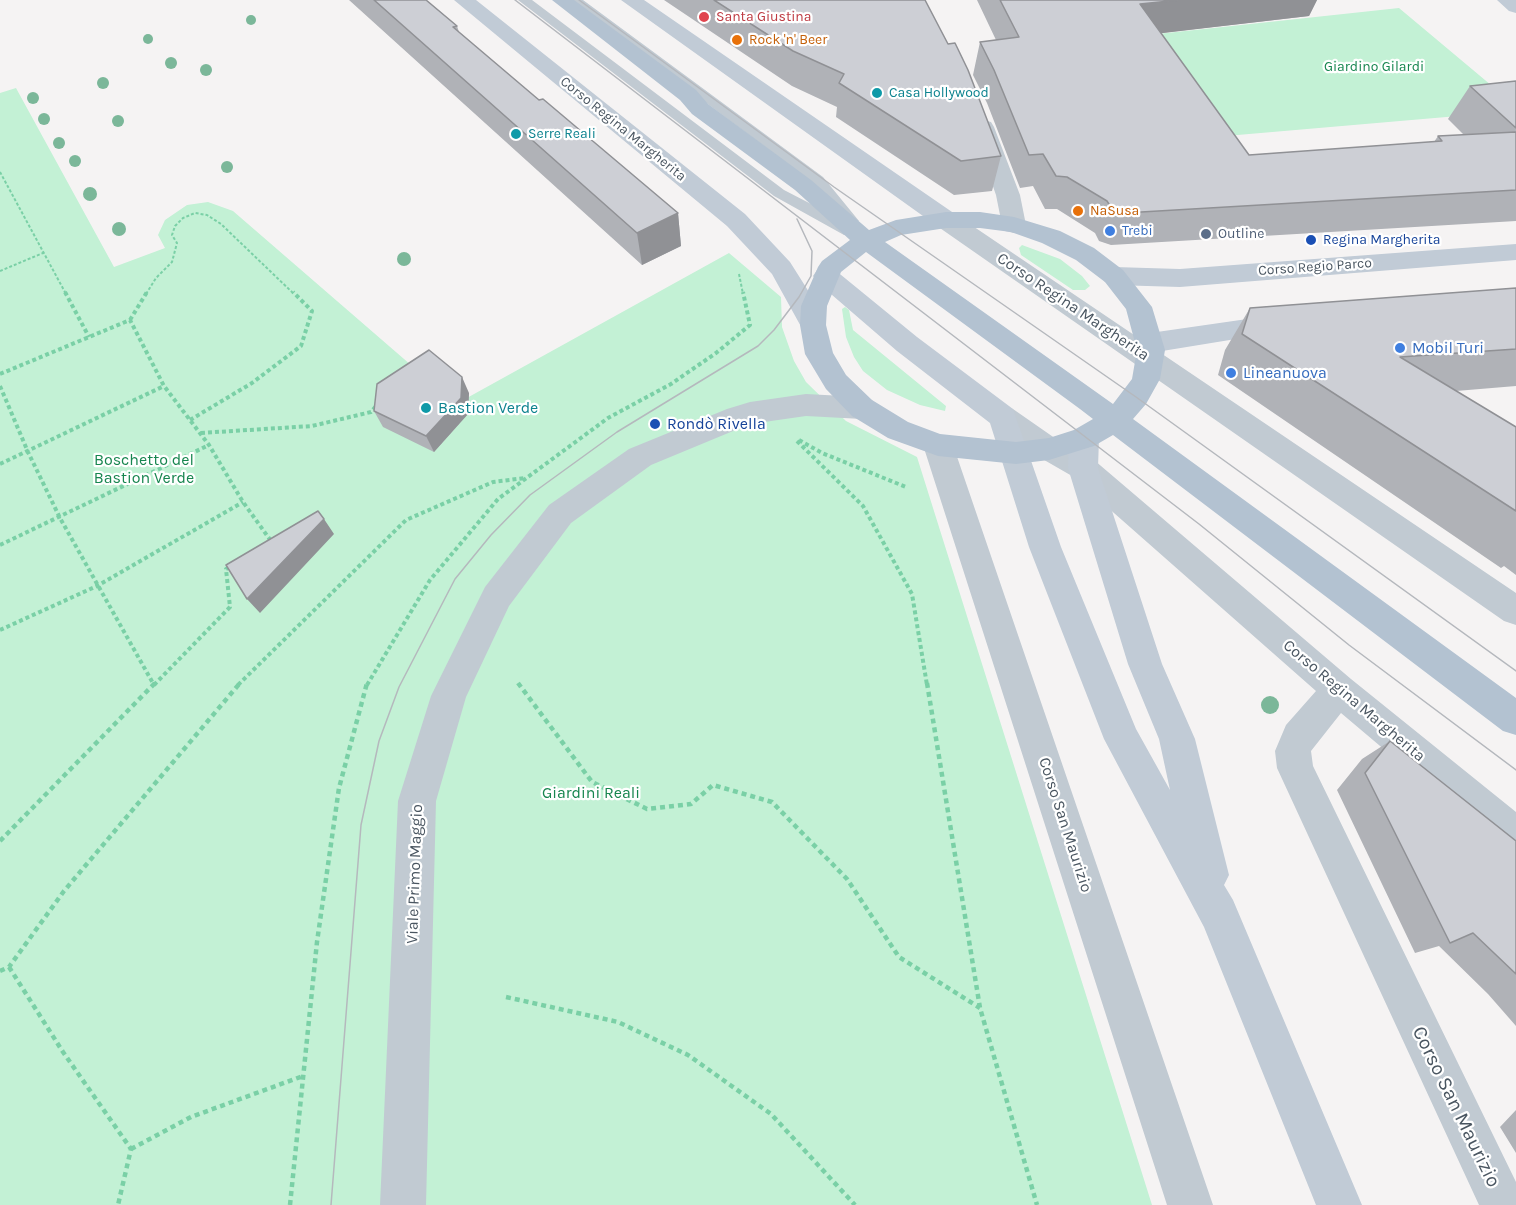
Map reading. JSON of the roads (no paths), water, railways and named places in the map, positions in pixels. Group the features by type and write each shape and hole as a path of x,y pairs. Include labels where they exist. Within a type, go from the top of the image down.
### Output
{"main road":[{"name":"Corso Regina Margherita","path":"464,0 736,220 781,268 813,325"},
{"path":"545,0 617,47"},
{"path":"562,0 678,100 700,109 803,185 866,240 1115,420 1516,719"},
{"name":"Corso Regina Margherita","path":"631,0 946,220"},
{"path":"1507,0 1516,7"},
{"path":"1049,449 1016,453 938,445 898,430 862,408 836,382 819,354 813,325 814,306 831,267 866,240 896,228 946,220 980,220 1014,225 1051,237 1076,249 1113,276 1139,307 1150,351 1146,379 1136,397 1084,453 1145,664 1177,739 1219,914"},
{"name":"Corso Regio Parco","path":"1113,276 1180,278 1516,252"},
{"name":"Corso Regina Margherita","path":"826,276 907,344 1004,417"},
{"path":"1150,351 1241,327 1310,321"},
{"path":"1004,417 1045,547 1122,739 1219,914 1339,1205"}],"street":[{"path":"974,104 1008,195 1014,225"},
{"name":"Corso Regina Margherita","path":"946,220 1150,351 1516,611"},
{"name":"Viale Primo Maggio","path":"402,1205 417,801 449,696 497,597 560,514 640,457 727,420 750,413 806,405 862,408"},
{"name":"Corso Regina Margherita","path":"1004,417 1049,449 1084,453 1339,690 1516,836"},
{"name":"Corso San Maurizio","path":"938,445 1190,1205"},
{"name":"Corso San Maurizio","path":"1339,690 1299,737 1293,751 1295,768 1503,1205"}],"lane":[{"path":"524,0 779,193 866,240"},
{"path":"575,0 818,180 866,240"}],"tram line":[{"path":"515,0 1199,524 1349,645 1516,770"},
{"path":"579,0 834,187 1136,397 1516,671"},
{"path":"331,1205 361,825 379,741 399,687 455,579 491,535 530,495 617,432 758,346 774,330 799,297 811,276 812,251 797,219"}],"place":[{"name":"Santa Giustina","path":"704,17"},
{"name":"Rock 'n' Beer","path":"737,40"},
{"name":"Casa Hollywood","path":"877,93"},
{"name":"Serre Reali","path":"516,134"},
{"name":"NaSusa","path":"1078,211"},
{"name":"Trebi","path":"1110,231"},
{"name":"Outline","path":"1206,234"},
{"name":"Regina Margherita","path":"1311,240"},
{"name":"Mobil Turi","path":"1400,348"},
{"name":"Lineanuova","path":"1231,373"},
{"name":"Bastion Verde","path":"426,408"},
{"name":"Rondò Rivella","path":"655,424"}],"park label":[{"name":"Giardino Gilardi","path":"1374,67"},
{"name":"Boschetto del Bastion Verde","path":"144,469"},
{"name":"Giardini Reali","path":"591,793"}]}
